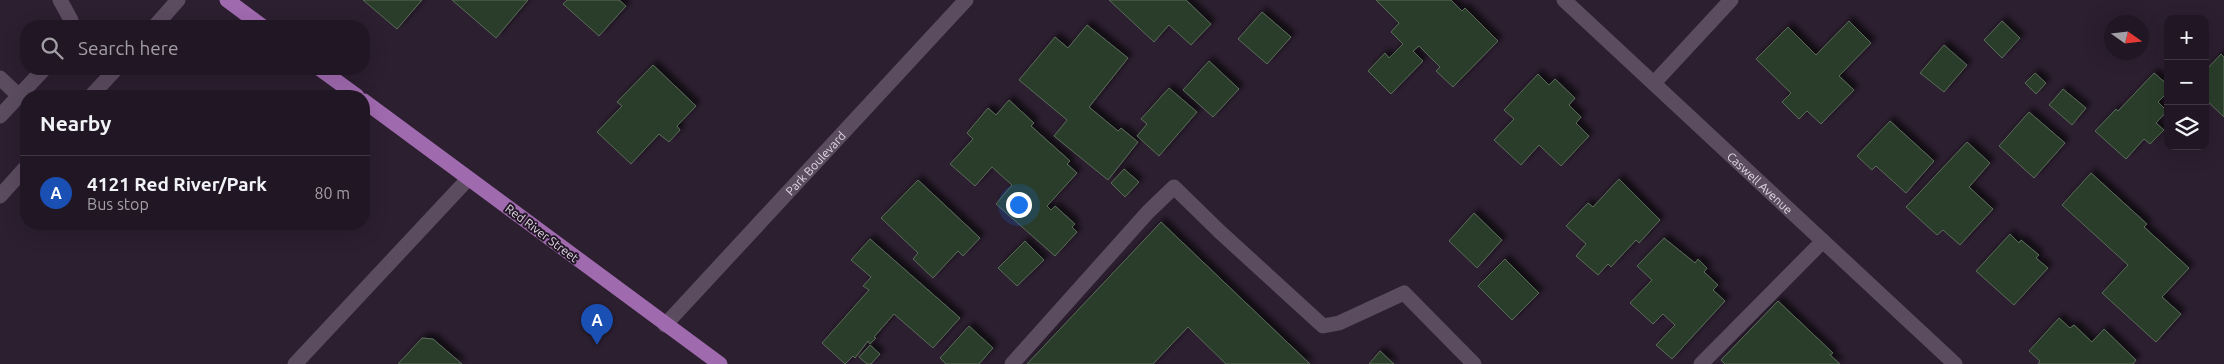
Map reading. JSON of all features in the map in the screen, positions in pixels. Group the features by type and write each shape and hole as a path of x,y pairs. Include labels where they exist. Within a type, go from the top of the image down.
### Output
{"main road":[{"path":"227,0 254,20"},
{"path":"328,75 349,90"},
{"name":"Red River Street","path":"370,106 720,364"}],"street":[{"path":"60,0 71,20"},
{"path":"160,20 178,0"},
{"name":"Park Boulevard","path":"665,325 966,0"},
{"name":"Caswell Avenue","path":"1564,0 1955,364"},
{"path":"1654,84 1731,0"},
{"path":"25,90 38,75"},
{"path":"97,90 110,75"},
{"path":"0,78 19,96 0,116"},
{"path":"0,196 20,174"},
{"path":"296,364 468,179"},
{"path":"1012,364 1148,212 1174,187 1323,326 1339,323 1404,293 1474,364"},
{"path":"1701,364 1823,241"}],"building":[{"path":"363,0 422,0 397,29"},
{"path":"452,0 528,0 496,38"},
{"path":"567,0 619,0 626,6 599,36 563,4"},
{"path":"1109,0 1186,0 1211,24 1191,45 1169,25 1154,42"},
{"path":"1376,0 1451,0 1462,11 1465,8 1498,41 1453,87 1436,71 1440,67 1419,46 1413,51 1423,61 1391,94 1368,71 1385,53 1389,58 1403,44 1391,32 1399,23"},
{"path":"1262,12 1291,37 1267,64 1238,39"},
{"path":"1849,21 1871,43 1839,76 1854,90 1821,124 1807,111 1799,119 1782,102 1791,93 1756,59 1788,27 1816,55"},
{"path":"2002,21 2020,38 2002,58 1984,40"},
{"path":"1087,25 1128,58 1089,107 1118,131 1121,128 1138,142 1108,180 1054,136 1067,120 1019,80 1055,37 1068,48"},
{"path":"1944,45 1967,65 1944,92 1920,73"},
{"path":"2221,54 2224,57 2224,117 2209,103 2209,67"},
{"path":"1209,61 1239,89 1213,117 1183,90"},
{"path":"653,65 696,106 677,126 680,130 669,142 659,134 631,164 597,132 622,106 617,102"},
{"path":"2035,73 2046,83 2036,94 2025,83"},
{"path":"2154,73 2164,82 2164,96 2158,102 2164,108 2164,114 2156,123 2164,130 2150,144 2144,139 2126,159 2095,131 2116,109 2118,111"},
{"path":"1538,74 1549,85 1555,79 1575,98 1569,105 1581,117 1576,123 1589,136 1561,166 1539,145 1521,165 1494,140 1514,119 1504,110"},
{"path":"1169,88 1197,112 1159,156 1137,136 1147,124 1141,119"},
{"path":"2063,89 2086,108 2072,125 2049,105"},
{"path":"1009,100 1034,123 1031,126 1070,161 1067,164 1077,173 1047,206 1051,210 1055,206 1075,224 1072,227 1077,232 1055,256 996,204 1012,185 992,167 975,186 950,164 973,139 967,133 988,108 996,115"},
{"path":"2029,112 2065,143 2034,178 1999,146"},
{"path":"1890,121 1934,161 1906,193 1876,166 1872,170 1857,156"},
{"path":"1967,142 1990,163 1969,187 1993,209 1960,245 1943,230 1937,235 1906,207"},
{"path":"1124,169 1139,182 1125,197 1111,183"},
{"path":"2091,173 2147,224 2144,227 2189,268 2162,297 2181,314 2156,342 2102,293 2128,265 2062,205"},
{"path":"1619,179 1660,220 1639,243 1636,240 1611,267 1608,264 1598,275 1576,256 1586,244 1566,226 1588,203 1593,207"},
{"path":"918,180 980,238 963,256 958,251 933,278 913,259 918,253 881,218"},
{"path":"1474,213 1502,240 1477,268 1449,241"},
{"path":"1161,222 1310,364 1226,364 1188,327 1153,364 1027,364"},
{"path":"2010,234 2019,243 2021,240 2039,255 2036,258 2048,268 2014,305 1976,271"},
{"path":"1664,238 1695,263 1698,259 1707,268 1704,272 1718,285 1713,290 1725,301 1672,359 1656,345 1675,325 1663,314 1653,324 1630,303 1652,280 1637,266"},
{"path":"870,239 960,318 933,348 894,314 874,337 876,338 870,344 868,341 855,358 853,356 845,364 822,343 869,290 863,286 871,277 851,260"},
{"path":"1025,241 1044,260 1017,286 998,268"},
{"path":"1505,259 1539,293 1512,320 1478,286"},
{"path":"1778,301 1833,353 1830,355 1840,364 1725,364 1721,360"},
{"path":"2059,318 2070,328 2074,325 2092,342 2104,329 2136,360 2133,364 2038,364 2040,361 2029,351"},
{"path":"969,326 993,348 979,364 946,364 940,358"},
{"path":"422,338 433,339 462,364 398,364"},
{"path":"870,345 880,354 871,364 867,364 859,357"},
{"path":"1380,351 1394,364 1369,364"}],"place":[{"name":"4121 Red River/Park","path":"597,345"}]}
